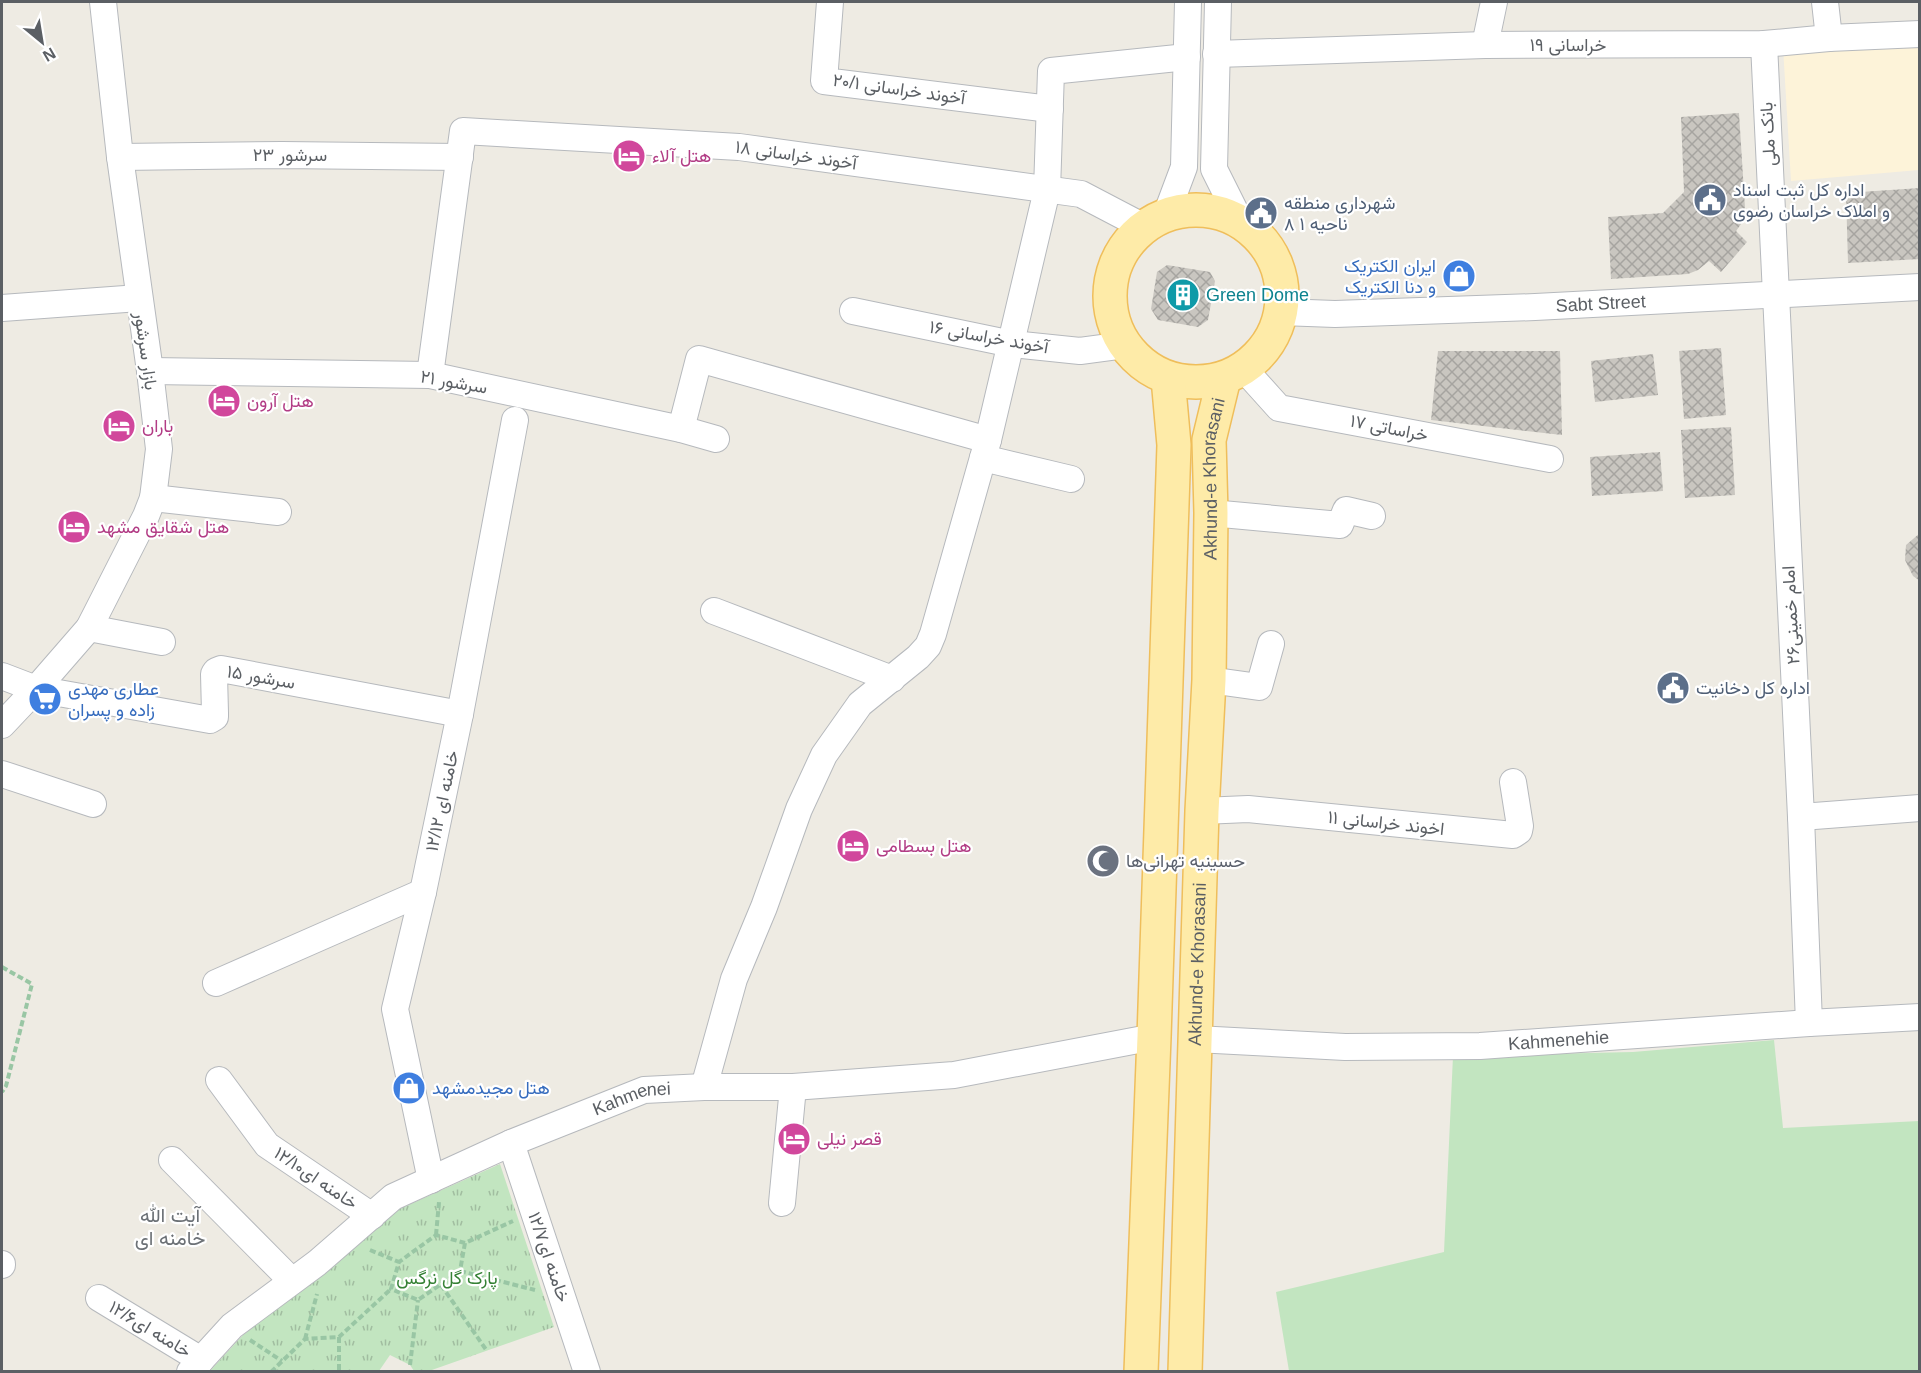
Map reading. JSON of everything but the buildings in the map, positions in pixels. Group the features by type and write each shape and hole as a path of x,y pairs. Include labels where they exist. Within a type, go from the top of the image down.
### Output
{"main road":[{"path":"1191,210 1216,212 1240,221 1261,237 1275,260 1282,286 1281,312 1274,334 1261,353 1234,373 1196,382 1168,378 1144,365 1125,345 1113,320 1110,295 1114,269 1126,246 1155,221 1191,210"},
{"name":"Akhund-e Khorasani","path":"1185,1371 1202,811 1209,680 1211,513 1209,440 1234,373"},
{"path":"1141,1371 1174,445 1168,378"}],"street":[{"name":"بازار سرشور","path":"2,725 89,628 153,498 159,449 120,157 103,2"},
{"name":"آخوند خراسانی ۲۰/۱","path":"830,2 824,81 1050,108"},
{"path":"1155,221 1184,167 1188,2"},
{"path":"1218,2 1214,169 1240,221"},
{"path":"1485,45 1494,2"},
{"path":"1825,2 1829,38"},
{"name":"خراسانی ۱۹","path":"1216,54 1485,45 1764,44 1829,38 1920,34"},
{"name":"بانک ملی","path":"1764,44 1775,295"},
{"path":"704,1087 734,979 764,908 799,809 824,755 860,704 928,646 985,449 1012,344 1047,190 1051,71 1187,57"},
{"name":"آخوند خراسانی ۱۸","path":"460,157 463,131 739,147 1081,195 1155,221"},
{"name":"سرشور ۲۳","path":"120,157 270,155 460,157"},
{"path":"430,375 460,157"},
{"name":"Sabt Street","path":"1281,312 1335,314 1536,307 1920,287"},
{"name":"امام خمینی۲۶","path":"1775,295 1809,1023"},
{"path":"2,309 139,298"},
{"name":"آخوند خراسانی ۱۶","path":"854,311 1012,344 1080,351 1125,345"},
{"path":"681,429 699,359 985,449 1071,479"},
{"name":"سرشور ۲۱","path":"150,371 430,375 681,429 716,439"},
{"name":"خراساتی ۱۷","path":"1234,373 1279,408 1550,459"},
{"name":"خامنه ای ۱۲/۱۲","path":"431,1180 395,1009 423,892 460,714 515,420"},
{"path":"153,498 278,512"},
{"path":"1211,513 1340,525 1346,510 1372,516"},
{"path":"714,611 892,679"},
{"path":"89,628 162,642"},
{"path":"1209,680 1259,687 1271,644"},
{"name":"سرشور ۱۵","path":"36,689 210,720 215,713 214,674 221,669 460,714"},
{"path":"2,675 36,689"},
{"path":"2,774 93,804"},
{"name":"اخوند خراسانی ۱۱","path":"1202,811 1248,810 1513,835 1519,831 1520,826 1514,782"},
{"path":"1801,817 1920,808"},
{"path":"216,983 423,892"},
{"name":"Kahmenehie","path":"1196,1039 1345,1047 1480,1046 1920,1017"},
{"name":"Kahmenei","path":"195,1366 232,1326 317,1263 393,1197 511,1143 644,1090 793,1087 954,1075 1154,1036"},
{"name":"خامنه ای۱۲/۱۰","path":"219,1080 267,1145 372,1216"},
{"path":"782,1203 793,1087"},
{"name":"خامنه ای۱۲/۷","path":"511,1143 587,1371"},
{"path":"172,1161 292,1281"},
{"name":"خامنه ای۱۲/۶","path":"99,1298 195,1366"}],"path":[{"path":"2,966 32,984 6,1086 2,1092"},
{"path":"305,1339 339,1337 391,1289 399,1262 436,1234 465,1243 534,1212"},
{"path":"346,1238 399,1262"},
{"path":"410,1365 418,1300 460,1271 465,1243"},
{"path":"271,1371 305,1339 322,1273 317,1263"},
{"path":"460,1271 561,1294"},
{"path":"441,1284 487,1351"},
{"path":"391,1289 418,1300"},
{"path":"232,1326 282,1361"},
{"path":"339,1337 339,1371"}],"shaded area":[{"path":"1919,40 1919,170 1791,181 1783,47"}],"green space":[{"path":"1774,1040 1783,1128 1919,1121 1919,1371 1289,1371 1276,1292 1444,1252 1453,1056 1633,1052"},
{"name":"پارک گل نرگس","path":"500,1164 554,1327 429,1371 414,1371 410,1365 390,1355 379,1371 209,1372 243,1335 397,1210"}],"place":[{"name":"هتل آلاء","path":"629,156"},
{"name":"اداره کل ثبت اسناد و املاک خراسان رضوی","path":"1710,200"},
{"name":"شهرداری منطقه ۸ ناحیه ۱","path":"1261,213"},
{"name":"ایران الکتریک و دنا الکتریک","path":"1459,276"},
{"name":"Green Dome","path":"1183,295"},
{"name":"هتل آرون","path":"224,401"},
{"name":"باران","path":"119,426"},
{"name":"هتل شقایق مشهد","path":"74,527"},
{"name":"اداره کل دخانیت","path":"1673,688"},
{"name":"عطاری مهدی زاده و پسران","path":"45,699"},
{"name":"هتل بسطامی","path":"853,846"},
{"name":"حسینیه تهرانی‌ها","path":"1103,861"},
{"name":"هتل مجيدمشهد","path":"409,1088"},
{"name":"قصر نیلی","path":"794,1139"}],"district":[{"name":"آیت الله خامنه ای","path":"170,1226"}]}
